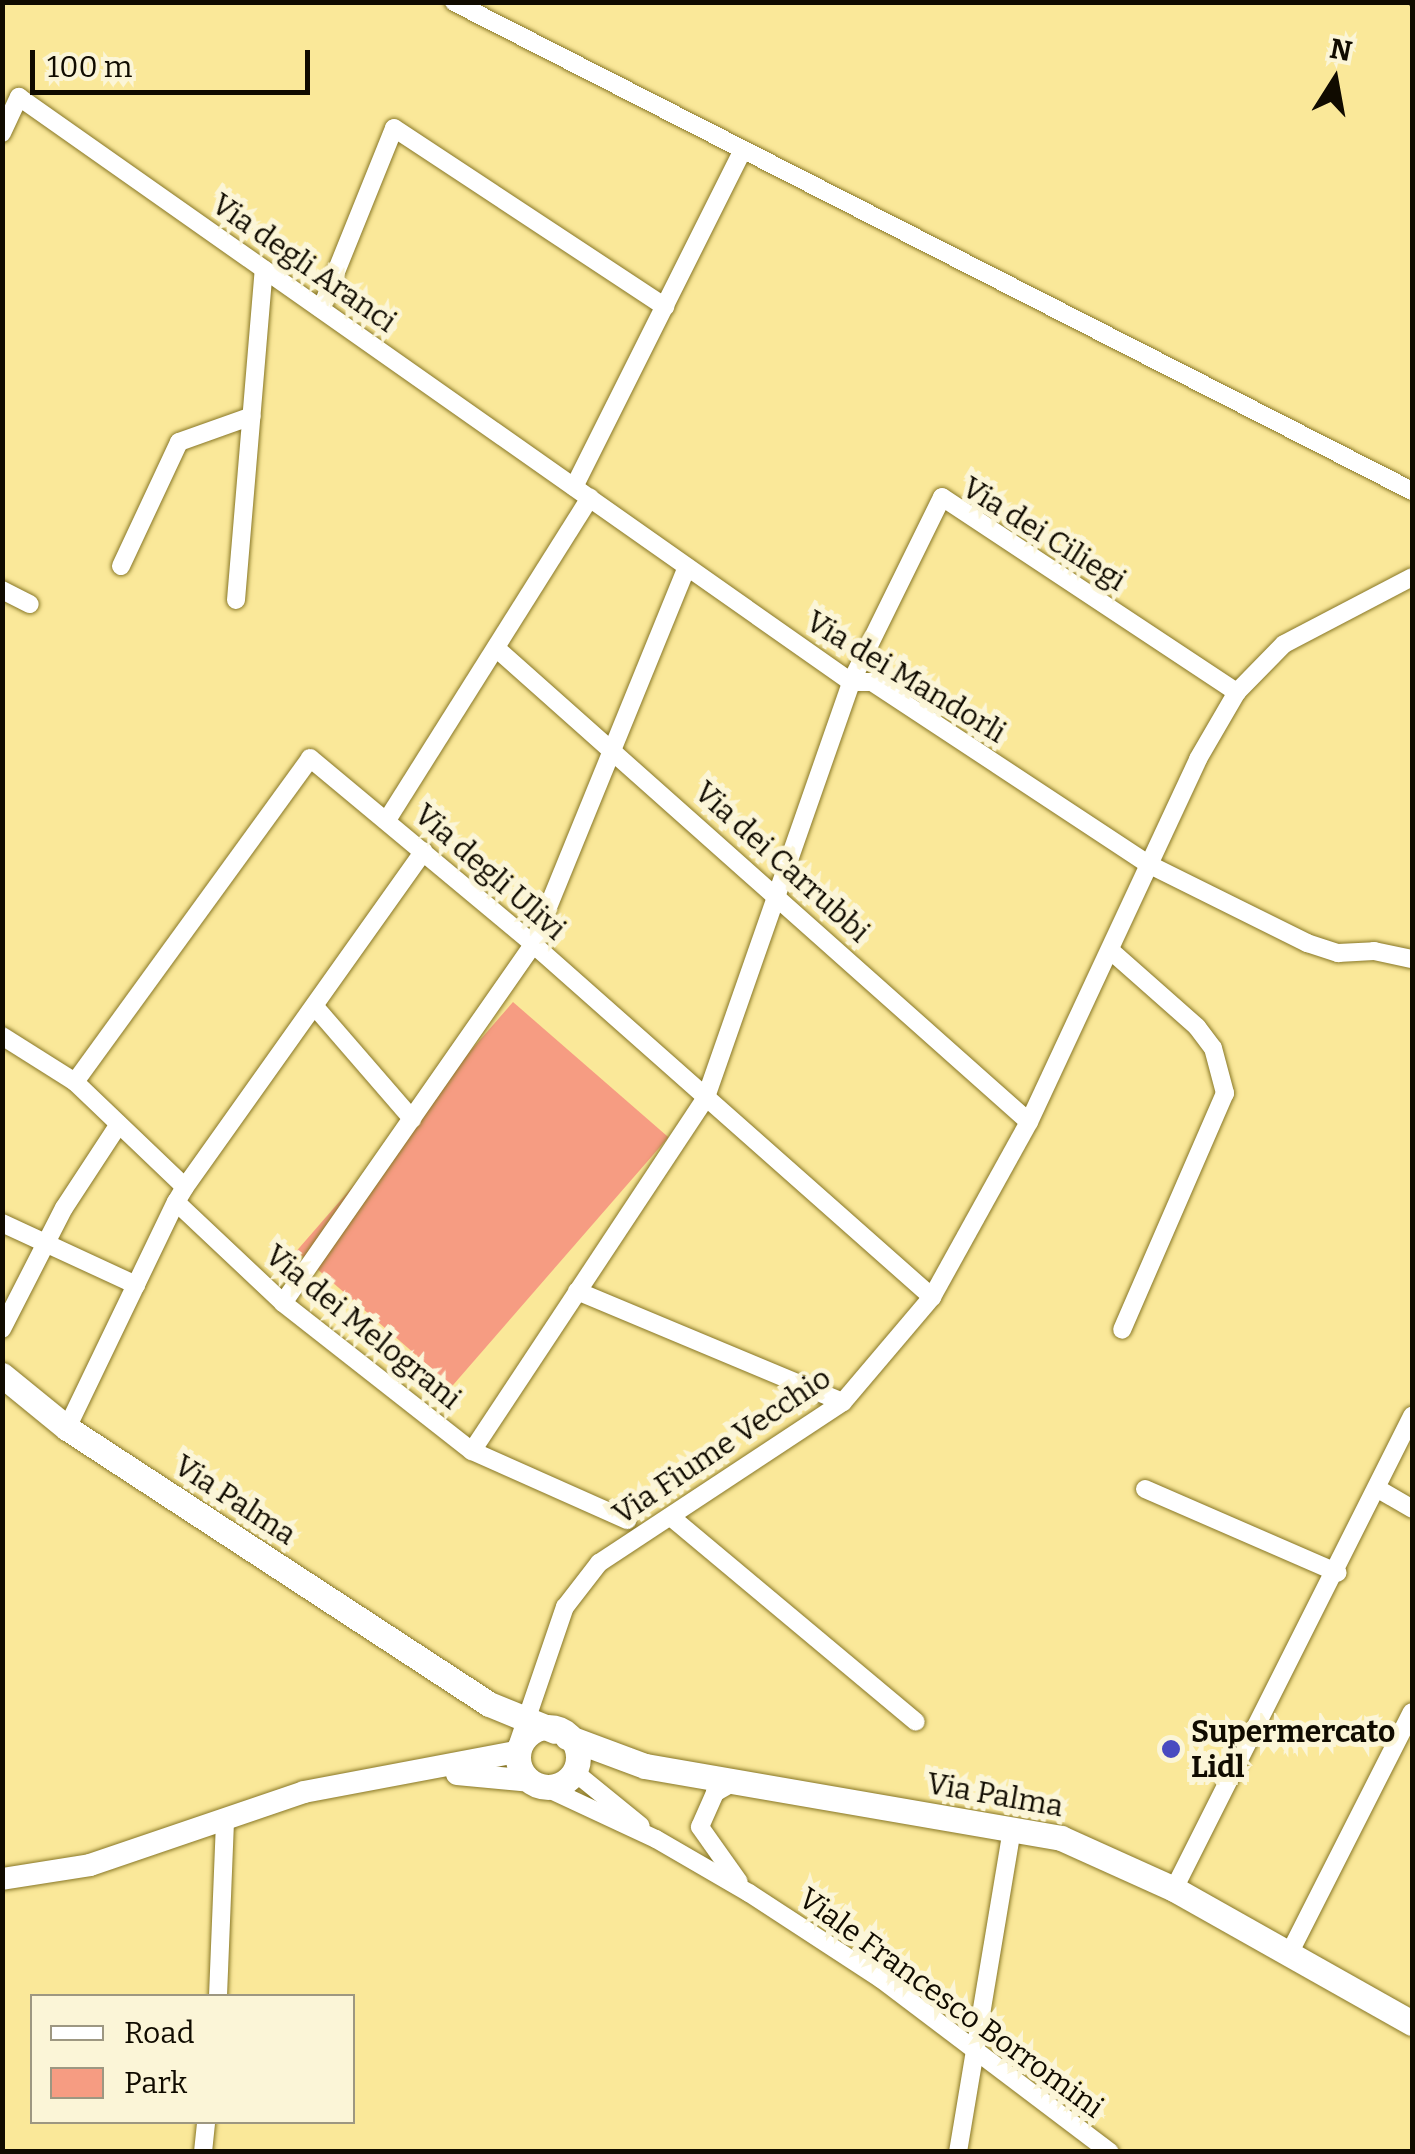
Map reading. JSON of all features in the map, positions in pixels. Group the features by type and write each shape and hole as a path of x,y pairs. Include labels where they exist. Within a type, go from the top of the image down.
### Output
{"main road":[{"name":"Via Palma","path":"2,1375 67,1428 489,1704"},
{"path":"489,1704 519,1740 534,1782 553,1786 578,1771 644,1766"},
{"path":"489,1704 519,1740"},
{"path":"519,1740 531,1730 560,1733 644,1766"},
{"path":"560,1733 577,1747 578,1771"},
{"name":"Via Palma","path":"644,1766 1061,1838 1174,1890 1410,2016"}],"street":[{"path":"454,2 1412,492"},
{"name":"Via degli Aranci","path":"2,134 19,97 590,498"},
{"path":"321,309 394,128 664,307"},
{"path":"574,487 742,152"},
{"path":"236,600 264,268"},
{"path":"121,566 178,442 252,416"},
{"name":"Via dei Ciliegi","path":"852,682 942,496 1237,692"},
{"path":"387,820 590,498"},
{"name":"Via dei Mandorli","path":"590,498 852,682 872,682 1148,864 1306,943 1338,954 1374,950 1412,959"},
{"path":"283,1303 533,944 688,567"},
{"name":"Via Fiume Vecchio","path":"519,1740 539,1672 565,1607 598,1563 842,1402 932,1297 1029,1122 1148,864 1237,692 1296,637 1412,577"},
{"path":"2,590 30,604"},
{"name":"Via dei Carrubbi","path":"496,648 778,893 1029,1122"},
{"path":"472,1451 706,1098 852,682"},
{"name":"Via degli Ulivi","path":"75,1082 310,758 533,944 932,1297"},
{"path":"67,1428 181,1195 424,851"},
{"path":"1110,950 1205,1037 1223,1070 1225,1093 1122,1330"},
{"path":"316,1008 412,1119"},
{"name":"Via dei Melograni","path":"2,1036 75,1082 119,1124 283,1303 472,1451 627,1520"},
{"path":"2,1329 46,1244 119,1124"},
{"path":"2,1223 136,1286"},
{"path":"577,1292 842,1402"},
{"path":"1174,1890 1338,1572 1412,1416"},
{"path":"1145,1489 1338,1572"},
{"path":"1378,1490 1412,1509"},
{"path":"671,1516 916,1722"},
{"path":"489,1704 512,1700 539,1672"},
{"path":"539,1672 540,1696 560,1733"},
{"path":"1288,1954 1412,1712"},
{"path":"2,1879 90,1866 304,1792 434,1771 519,1740"},
{"path":"434,1771 534,1782 656,1838"},
{"path":"578,1771 656,1838"},
{"path":"732,1783 714,1793 700,1828 749,1894"},
{"path":"218,1994 226,1819"},
{"path":"958,2152 1012,1830"},
{"name":"Viale Francesco Borromini","path":"656,1838 749,1894 974,2049 1110,2152"},
{"path":"203,2152 206,2124"}],"green space":[{"path":"513,1002 668,1137 452,1386 297,1251"}],"place":[{"name":"Supermercato Lidl","path":"1171,1749"}]}
